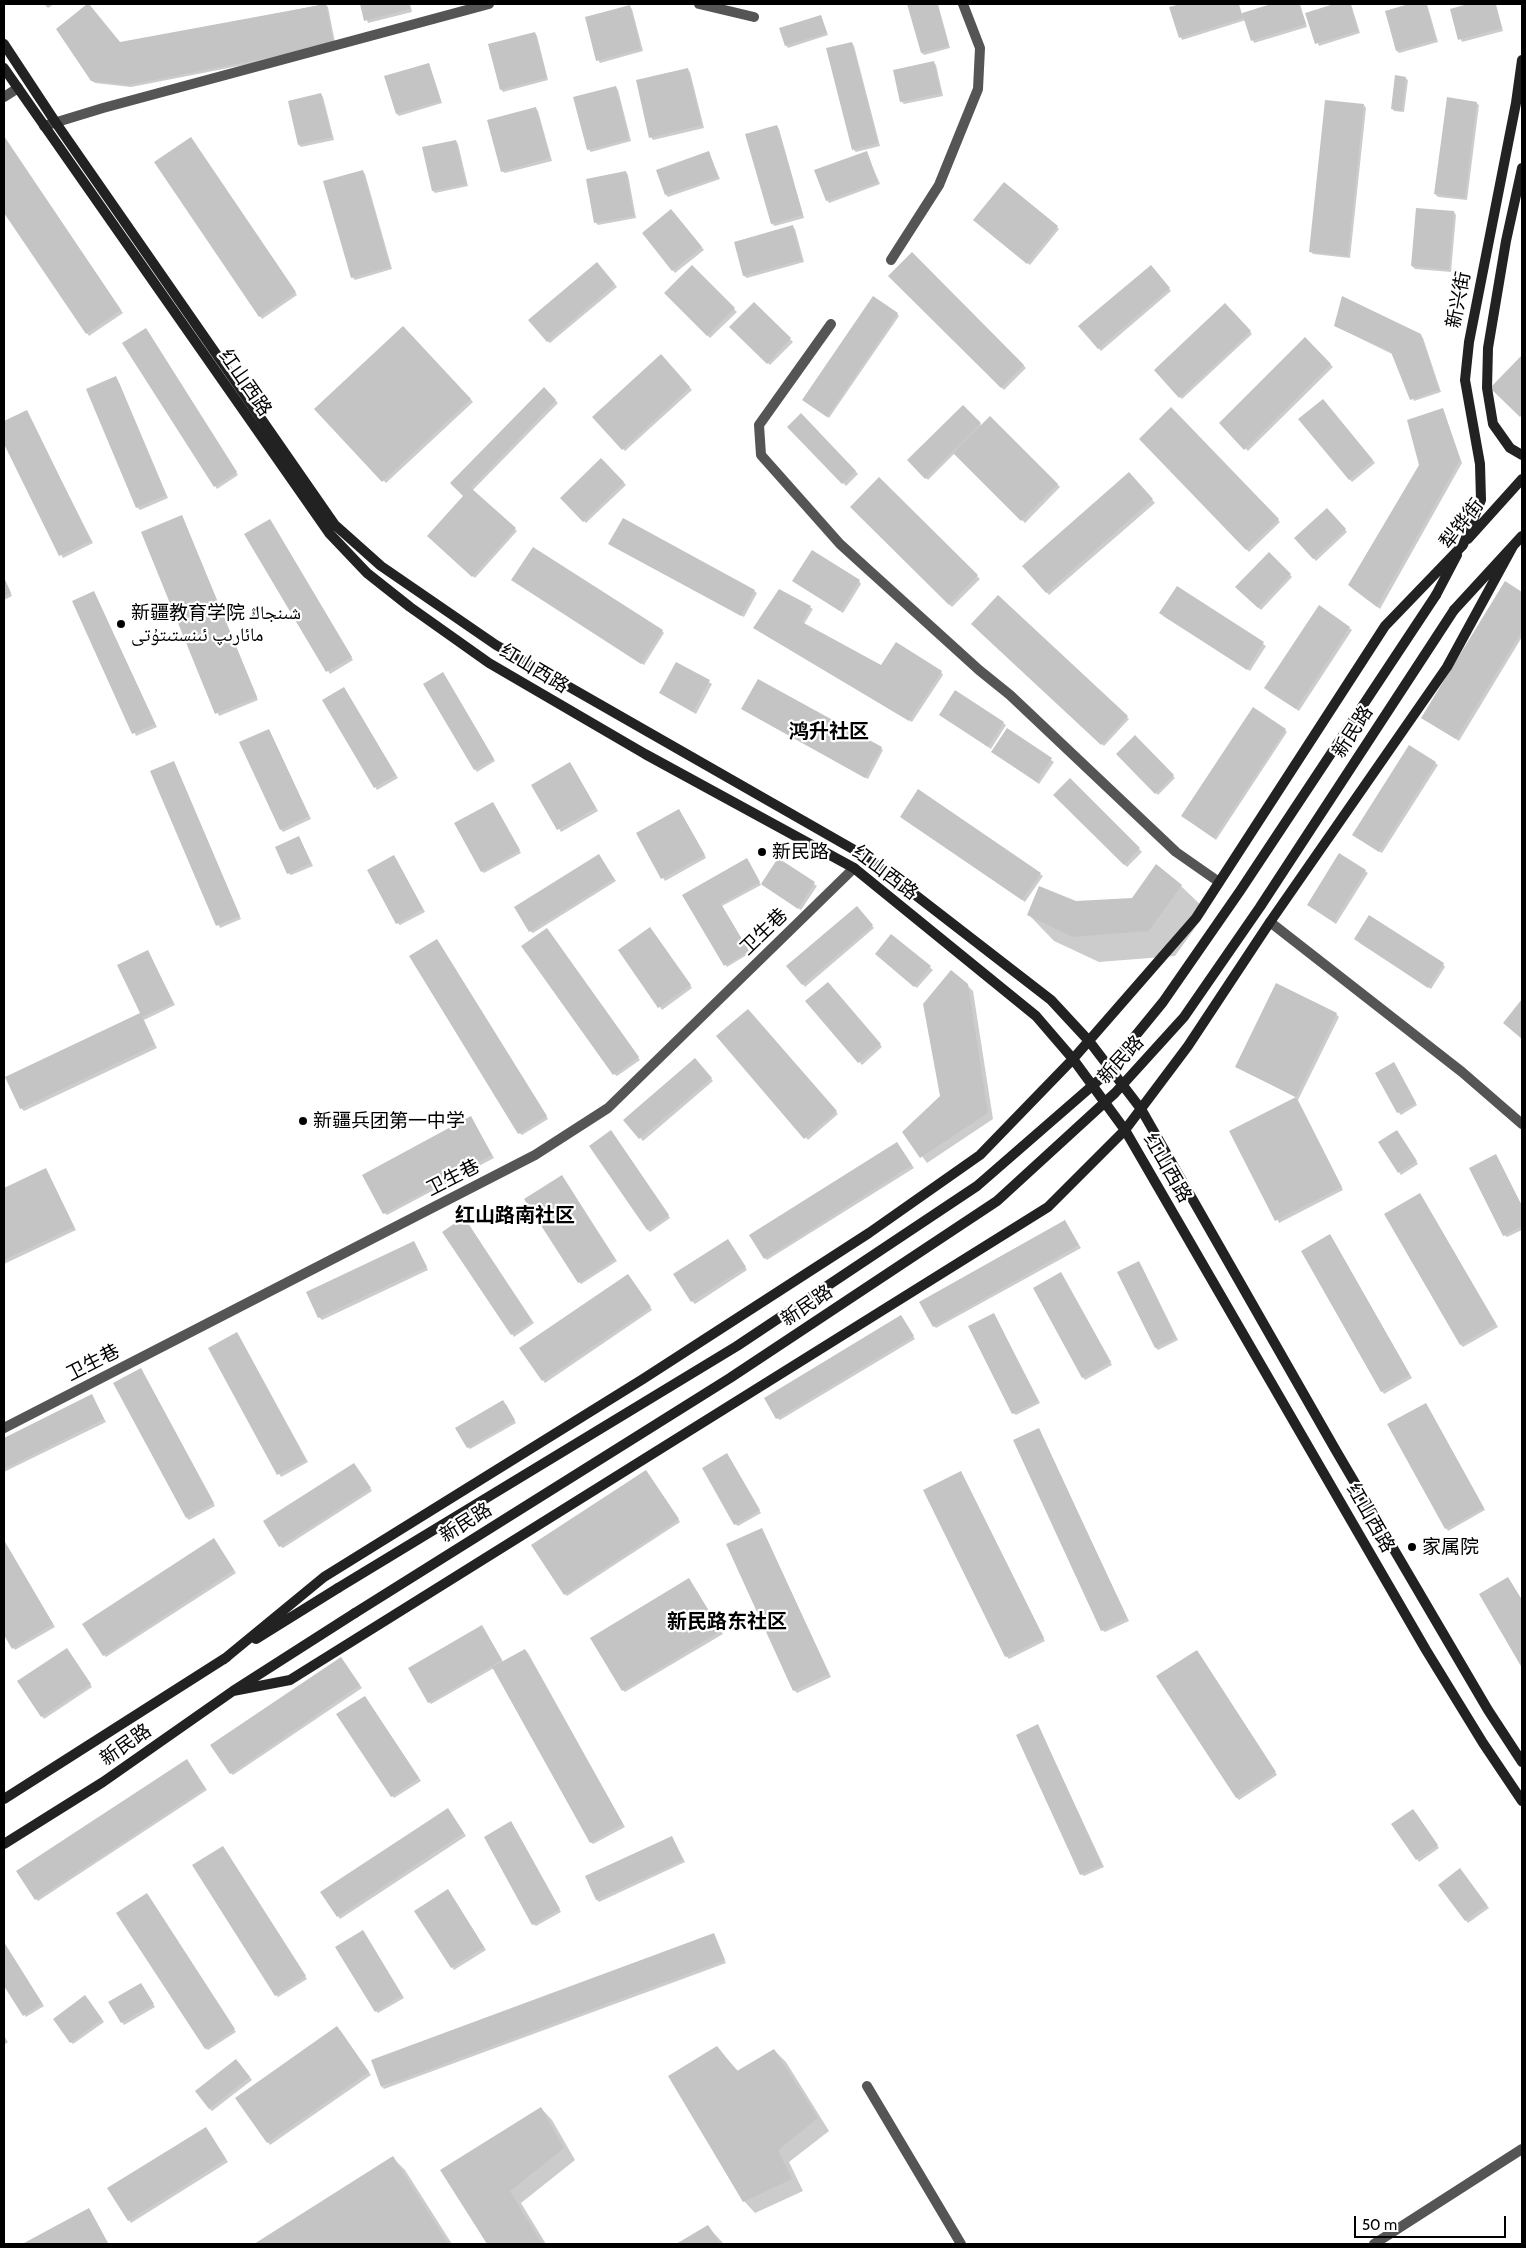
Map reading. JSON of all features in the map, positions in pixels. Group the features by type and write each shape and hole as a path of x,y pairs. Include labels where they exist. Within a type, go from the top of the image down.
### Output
{"main road":[{"name":"红山西路","path":"4,44 56,123 335,525 381,566 496,645 865,856 1051,1000 1089,1041 1141,1109 1340,1457 1488,1710 1522,1762"},
{"name":"新兴街","path":"1463,545 1481,500 1480,464 1465,380 1469,342 1516,103 1522,60"},
{"name":"红山西路","path":"4,68 329,533 367,573 410,607 489,663 646,754 854,868 1036,1016 1073,1059 1125,1130 1482,1743 1522,1801"},
{"name":"新兴街","path":"1522,168 1506,241 1488,348 1487,388 1493,424 1510,448 1522,455"},
{"name":"犁铧街","path":"1436,595 1463,545 1522,479"},
{"path":"233,1691 290,1680 1048,1206 1125,1130 1188,1046 1270,922 1447,667 1513,546 1522,536"},
{"path":"223,1660 324,1577 642,1379 819,1266 980,1155 1073,1059 1196,918 1385,626 1463,545"},
{"name":"新民路","path":"4,1844 103,1782 233,1691 730,1378 997,1201 1115,1093 1184,1017 1260,907 1454,610 1513,546"},
{"name":"新民路","path":"4,1799 338,1588 737,1346 977,1186 1100,1079 1163,1002 1240,891 1436,595"}],"street":[{"path":"44,126 103,108 489,4"},
{"path":"699,4 754,17"},
{"path":"890,260 938,185 978,89 980,48 962,4"},
{"path":"4,97 18,88"},
{"path":"831,324 759,425 761,456 840,544 979,670 1010,695 1176,852 1219,882"},
{"name":"卫生巷","path":"4,1428 535,1156 608,1108 854,868"},
{"path":"1270,922 1462,1072 1522,1124"},
{"path":"867,2086 961,2244"},
{"path":"1374,2244 1522,2149"}],"building":[{"path":"89,4 120,42 326,4 334,45 128,85 91,81 56,29"},
{"path":"360,4 409,4 410,9 364,21"},
{"path":"907,4 937,4 949,46 921,53"},
{"path":"1181,4 1238,4 1243,18 1179,38 1169,7"},
{"path":"1271,4 1299,4 1306,24 1251,41 1242,13"},
{"path":"1334,4 1350,4 1358,31 1315,44 1305,13"},
{"path":"1409,4 1426,4 1436,40 1396,51 1385,11"},
{"path":"1468,4 1495,4 1502,28 1458,40 1450,9"},
{"path":"630,5 641,49 596,61 585,17"},
{"path":"821,15 827,33 785,46 779,28"},
{"path":"535,32 547,78 500,90 488,44"},
{"path":"852,42 878,143 852,150 826,48"},
{"path":"934,61 941,93 900,102 893,70"},
{"path":"429,63 441,101 396,114 384,76"},
{"path":"688,68 702,125 649,138 636,80"},
{"path":"1395,75 1406,77 1402,111 1391,109"},
{"path":"616,86 629,139 587,150 573,97"},
{"path":"321,93 332,137 298,145 288,101"},
{"path":"1447,97 1477,102 1465,198 1434,194"},
{"path":"1325,100 1364,104 1348,256 1309,252"},
{"path":"536,107 550,158 501,172 487,120"},
{"path":"777,125 803,215 771,224 745,134"},
{"path":"4,136 121,310 86,334 4,213"},
{"path":"191,137 296,292 259,317 154,162"},
{"path":"456,140 466,184 432,191 422,147"},
{"path":"709,151 718,177 665,195 656,170"},
{"path":"867,151 878,182 826,201 814,170"},
{"path":"363,170 390,267 351,278 323,181"},
{"path":"626,171 634,216 594,223 586,179"},
{"path":"1004,182 1058,226 1027,264 973,220"},
{"path":"1416,208 1454,211 1449,270 1411,266"},
{"path":"671,209 702,247 672,271 642,233"},
{"path":"793,225 802,260 743,276 734,242"},
{"path":"912,252 1024,365 1001,388 888,276"},
{"path":"597,262 615,284 547,342 528,320"},
{"path":"692,265 735,308 707,336 664,293"},
{"path":"1151,265 1170,288 1098,349 1078,326"},
{"path":"873,296 898,313 827,417 802,400"},
{"path":"1342,296 1421,334 1439,390 1410,400 1391,352 1334,326"},
{"path":"754,302 791,338 767,364 729,327"},
{"path":"1225,303 1251,331 1179,398 1154,370"},
{"path":"403,326 471,399 382,482 314,409"},
{"path":"146,328 237,472 214,487 122,343"},
{"path":"1305,337 1331,364 1244,450 1219,423"},
{"path":"661,354 690,387 622,450 592,417"},
{"path":"1522,355 1522,415 1520,417 1490,388"},
{"path":"116,376 166,495 136,508 86,389"},
{"path":"544,387 556,400 471,488 516,528 472,577 427,536 463,496 450,483"},
{"path":"1323,399 1373,460 1349,480 1298,419"},
{"path":"963,405 981,423 925,479 907,460"},
{"path":"1171,407 1279,519 1246,550 1139,439"},
{"path":"1443,408 1460,460 1377,607 1348,585 1419,465 1407,420"},
{"path":"27,410 91,541 59,556 4,444 4,421"},
{"path":"801,413 856,471 842,484 787,427"},
{"path":"990,416 1058,484 1021,521 953,453"},
{"path":"601,458 624,482 583,522 560,498"},
{"path":"1129,472 1153,499 1046,593 1022,566"},
{"path":"879,477 978,575 949,605 850,507"},
{"path":"1327,508 1346,529 1313,559 1294,538"},
{"path":"182,515 257,697 215,714 141,532"},
{"path":"623,518 755,590 741,616 608,544"},
{"path":"270,519 352,657 326,672 244,534"},
{"path":"533,547 663,630 641,664 511,580"},
{"path":"812,550 860,580 840,611 792,581"},
{"path":"1269,552 1291,574 1258,608 1235,587"},
{"path":"4,578 11,593 4,596"},
{"path":"1505,581 1522,592 1522,631 1456,739 1421,718"},
{"path":"1177,586 1264,642 1247,670 1159,613"},
{"path":"779,589 811,606 802,622 881,665 896,642 942,671 909,721 753,628"},
{"path":"94,591 155,724 132,734 72,601"},
{"path":"998,595 1128,716 1101,745 971,624"},
{"path":"1319,605 1350,627 1296,709 1264,688"},
{"path":"676,662 710,680 693,712 659,693"},
{"path":"443,672 494,759 474,770 423,684"},
{"path":"758,679 882,747 865,778 741,709"},
{"path":"344,687 396,775 374,788 322,700"},
{"path":"955,690 1004,722 988,747 939,715"},
{"path":"1253,707 1286,729 1214,838 1181,816"},
{"path":"1007,728 1052,758 1037,782 991,752"},
{"path":"269,729 309,816 280,830 239,742"},
{"path":"1135,735 1174,775 1155,794 1116,754"},
{"path":"1409,745 1436,762 1379,852 1352,835"},
{"path":"174,761 240,916 216,926 150,771"},
{"path":"570,762 596,808 557,830 531,785"},
{"path":"1070,778 1140,848 1124,865 1053,795"},
{"path":"918,789 1041,873 1022,900 900,817"},
{"path":"493,802 520,850 481,872 454,823"},
{"path":"679,809 705,855 661,879 636,833"},
{"path":"299,836 311,863 287,874 275,847"},
{"path":"1339,853 1366,870 1334,922 1307,905"},
{"path":"599,854 614,879 529,932 514,907"},
{"path":"394,855 423,909 396,924 367,870"},
{"path":"747,858 760,882 721,904 749,951 724,966 682,895"},
{"path":"778,858 815,882 798,909 761,884"},
{"path":"1156,864 1182,885 1149,931 1073,937 1027,915 1039,886 1076,901 1132,898"},
{"path":"857,906 873,925 802,985 786,966"},
{"path":"1369,915 1444,963 1428,988 1354,939"},
{"path":"650,927 691,985 658,1008 618,950"},
{"path":"547,928 639,1057 613,1075 521,946"},
{"path":"891,934 931,966 914,987 875,954"},
{"path":"437,939 547,1116 518,1134 409,956"},
{"path":"148,950 173,1003 142,1017 155,1045 20,1109 5,1077 140,1013 117,965"},
{"path":"951,970 968,984 988,1113 920,1158 902,1132 940,1096 923,1004"},
{"path":"828,982 881,1044 858,1063 805,1001"},
{"path":"1276,983 1337,1013 1296,1097 1235,1067"},
{"path":"1522,999 1522,1039 1503,1023"},
{"path":"748,1009 837,1111 804,1139 716,1036"},
{"path":"695,1058 712,1078 639,1139 623,1120"},
{"path":"1394,1062 1416,1103 1397,1113 1375,1073"},
{"path":"1296,1097 1342,1187 1275,1221 1229,1131"},
{"path":"471,1116 492,1155 383,1214 362,1175"},
{"path":"611,1130 669,1215 647,1230 589,1146"},
{"path":"1397,1130 1417,1161 1398,1173 1378,1142"},
{"path":"897,1142 912,1165 764,1259 749,1235"},
{"path":"1496,1154 1522,1206 1522,1226 1503,1236 1469,1168"},
{"path":"46,1168 74,1227 4,1260 4,1188"},
{"path":"562,1175 615,1259 578,1283 524,1199"},
{"path":"1420,1193 1496,1324 1460,1345 1384,1214"},
{"path":"464,1217 532,1321 511,1335 442,1232"},
{"path":"1065,1220 1079,1245 933,1327 919,1302"},
{"path":"1330,1234 1410,1375 1381,1392 1301,1251"},
{"path":"728,1239 746,1267 691,1302 673,1274"},
{"path":"414,1241 427,1267 318,1318 306,1292"},
{"path":"1139,1261 1176,1338 1155,1348 1117,1272"},
{"path":"1061,1272 1111,1362 1082,1378 1033,1288"},
{"path":"628,1274 651,1307 542,1381 519,1348"},
{"path":"994,1313 1038,1401 1012,1414 968,1326"},
{"path":"901,1315 914,1336 776,1419 764,1398"},
{"path":"237,1332 306,1460 277,1475 208,1348"},
{"path":"141,1368 214,1503 186,1518 113,1383"},
{"path":"92,1394 104,1419 4,1469 4,1438"},
{"path":"503,1400 515,1420 467,1448 455,1428"},
{"path":"1426,1403 1484,1508 1445,1529 1387,1424"},
{"path":"1039,1428 1127,1618 1101,1631 1013,1440"},
{"path":"727,1453 760,1510 734,1525 702,1468"},
{"path":"354,1463 371,1488 279,1547 263,1521"},
{"path":"646,1470 679,1519 564,1595 531,1545"},
{"path":"961,1471 1044,1638 1005,1657 923,1490"},
{"path":"762,1528 829,1674 793,1691 726,1544"},
{"path":"214,1538 234,1570 103,1656 82,1624"},
{"path":"4,1540 53,1624 12,1649 4,1635"},
{"path":"1508,1577 1522,1600 1522,1668 1479,1594"},
{"path":"689,1578 721,1631 622,1691 590,1638"},
{"path":"482,1625 502,1660 428,1703 408,1668"},
{"path":"67,1648 91,1684 41,1717 17,1681"},
{"path":"525,1649 623,1824 590,1843 492,1667"},
{"path":"1197,1650 1276,1772 1236,1798 1156,1676"},
{"path":"341,1657 360,1685 230,1774 210,1745"},
{"path":"365,1696 419,1778 391,1797 336,1714"},
{"path":"1038,1724 1102,1865 1080,1875 1016,1735"},
{"path":"187,1759 205,1788 35,1900 16,1871"},
{"path":"448,1808 464,1833 337,1917 320,1892"},
{"path":"1413,1809 1438,1845 1416,1860 1391,1824"},
{"path":"511,1821 560,1909 532,1925 484,1837"},
{"path":"672,1836 683,1860 596,1900 585,1876"},
{"path":"223,1846 306,1976 275,1996 192,1865"},
{"path":"1460,1868 1487,1905 1465,1921 1438,1885"},
{"path":"448,1889 484,1947 451,1968 414,1911"},
{"path":"147,1893 235,2029 205,2049 116,1913"},
{"path":"363,1930 402,1995 375,2012 335,1947"},
{"path":"714,1933 725,1960 381,2087 371,2060"},
{"path":"4,1942 42,2003 23,2016 4,1986"},
{"path":"141,1983 154,2004 121,2023 108,2002"},
{"path":"85,1995 102,2019 70,2043 53,2019"},
{"path":"337,2026 369,2072 267,2143 235,2098"},
{"path":"717,2046 737,2071 774,2049 818,2118 778,2150 792,2179 743,2202 668,2076"},
{"path":"236,2059 250,2077 209,2109 195,2091"},
{"path":"541,2107 564,2148 510,2191 542,2244 487,2244 440,2170"},
{"path":"206,2127 226,2159 128,2221 107,2188"},
{"path":"393,2156 448,2244 254,2244"},
{"path":"89,2208 108,2243 24,2244 24,2243"},
{"path":"708,2225 721,2244 676,2244"}],"place":[{"name":"新疆教育学院 شىنجاڭ مائارىپ ئىنستىتۇتى","path":"121,624"},
{"name":"新民路","path":"762,852"},
{"name":"新疆兵团第一中学","path":"303,1121"},
{"name":"家属院","path":"1412,1547"}],"district":[{"name":"鸿升社区","path":"829,732"},
{"name":"红山路南社区","path":"515,1216"},
{"name":"新民路东社区","path":"727,1622"}]}
